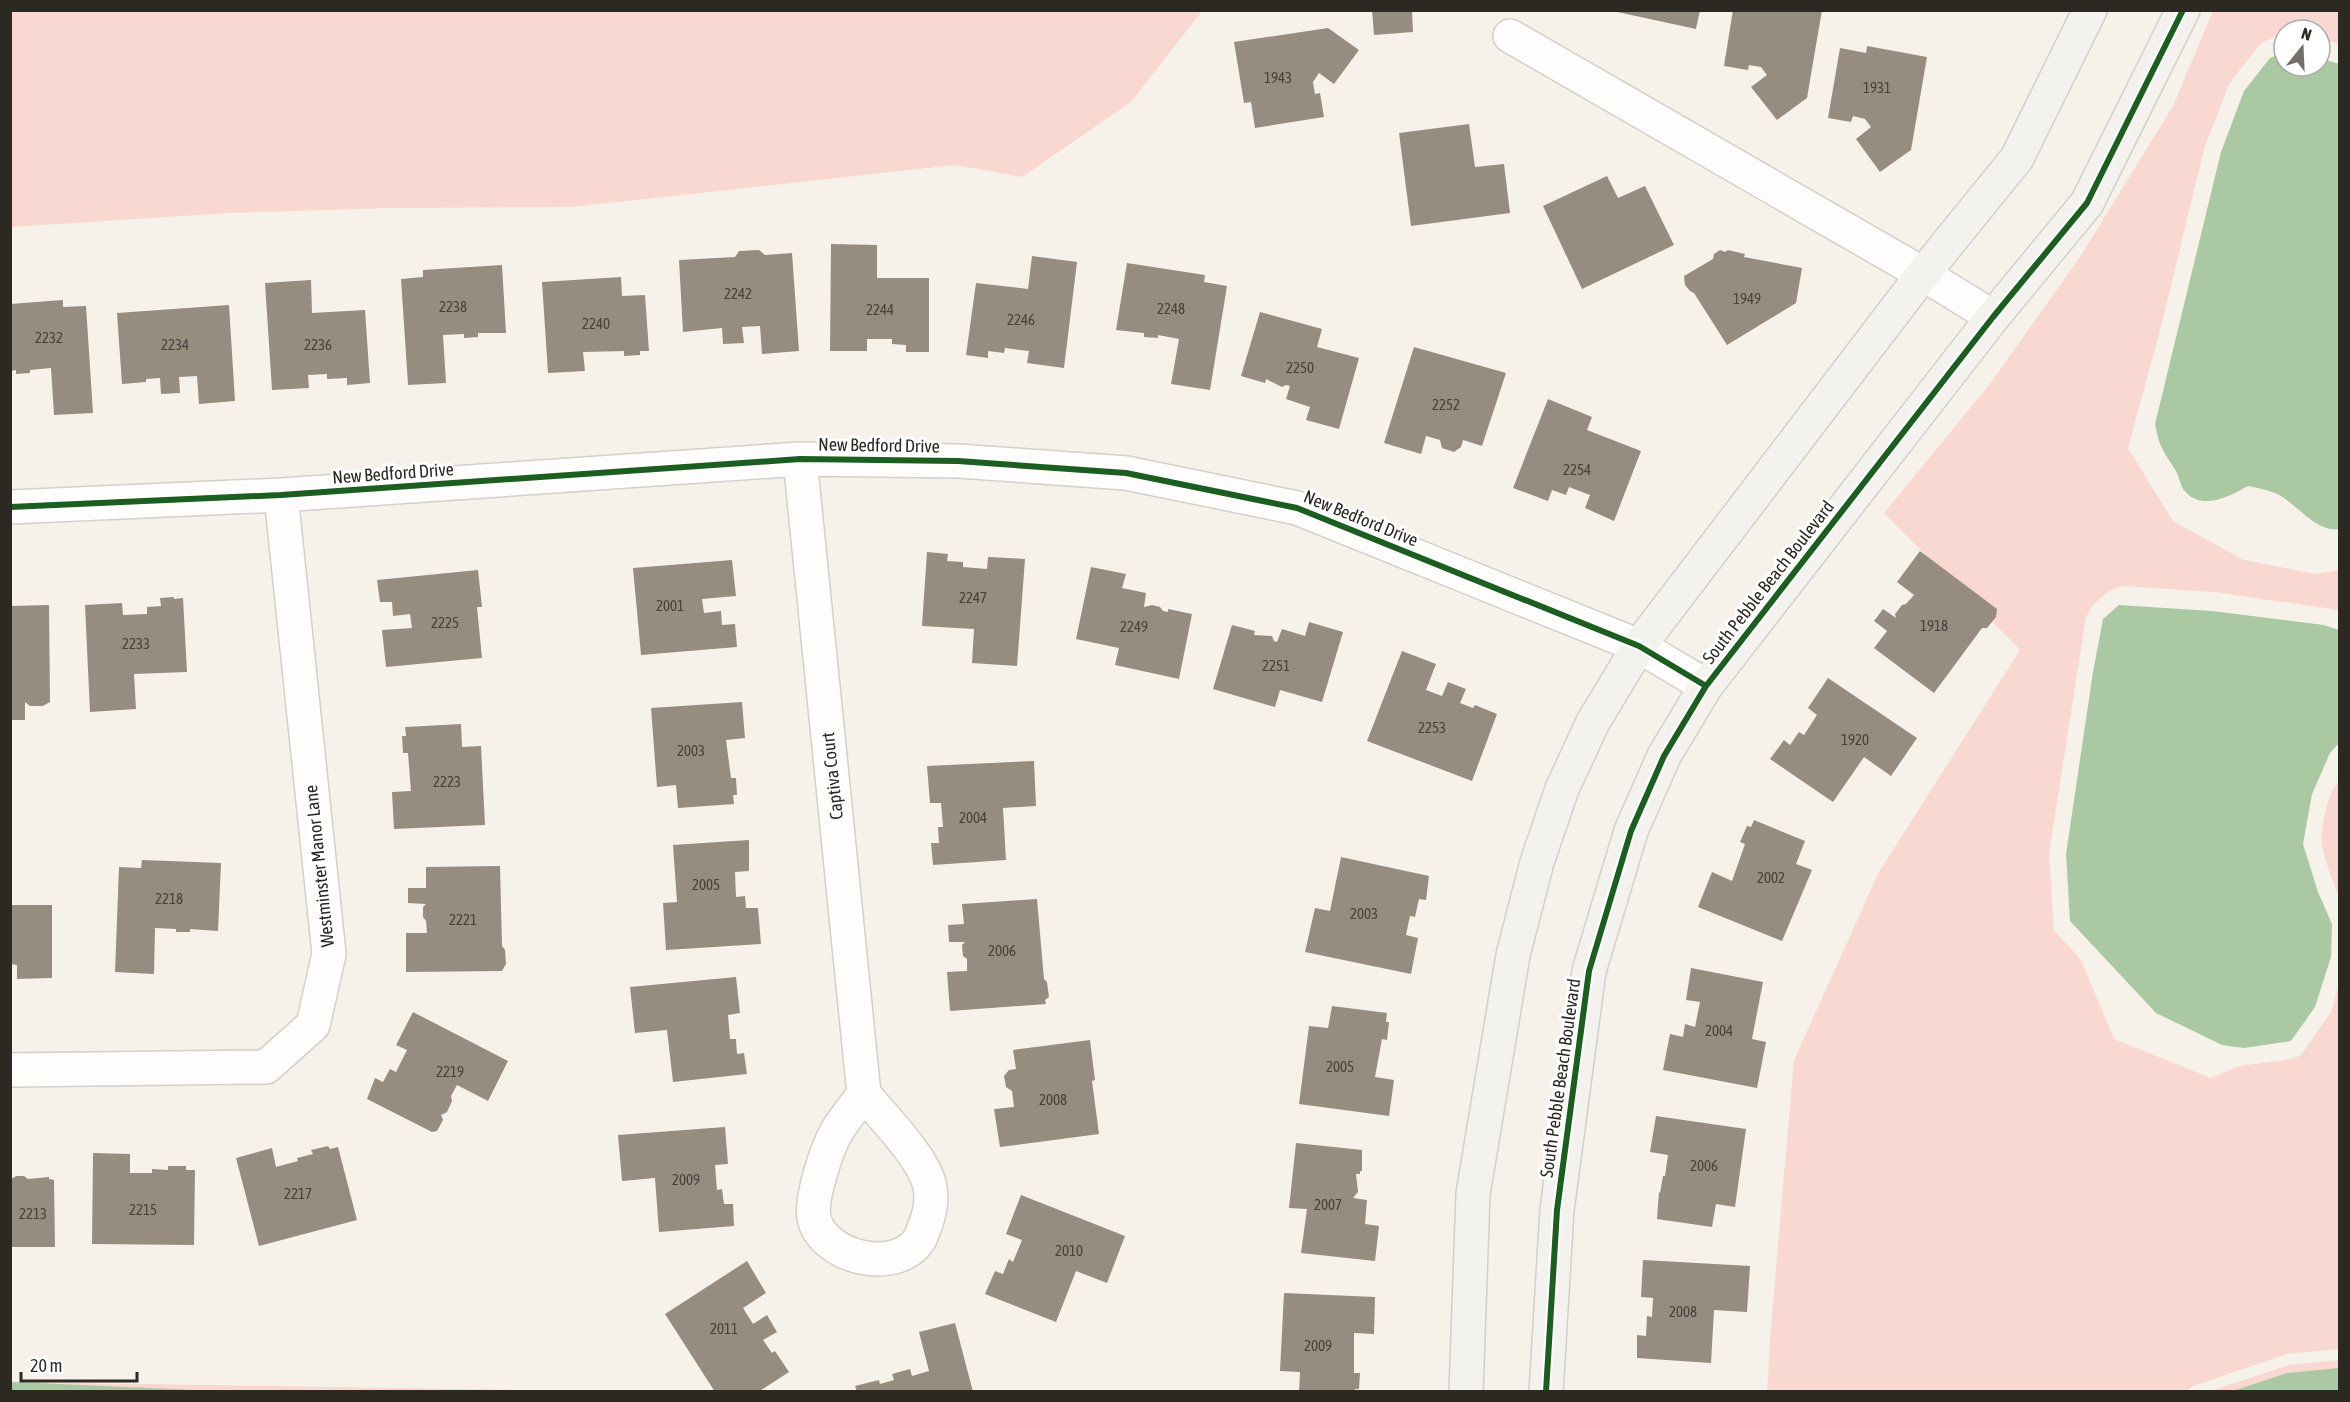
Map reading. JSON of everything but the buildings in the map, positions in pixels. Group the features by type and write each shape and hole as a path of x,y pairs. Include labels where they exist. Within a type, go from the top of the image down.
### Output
{"street":[{"path":"1466,1392 1473,1194 1513,955 1537,862 1562,789 1593,722 1639,646 1923,274 2017,158 2090,10"},
{"name":"South Pebble Beach Boulevard","path":"1546,1392 1557,1210 1589,971 1631,831 1664,756 1707,686 1993,317 2087,203 2183,10"},
{"path":"1510,36 1923,274 1993,317"},
{"name":"New Bedford Drive","path":"10,507 281,495 800,459 958,461 1126,473 1297,508 1639,646 1707,686"},
{"name":"Captiva Court","path":"800,459 864,1094"},
{"name":"Westminster Manor Lane","path":"10,1070 266,1067 313,1025 329,954 281,495"},
{"path":"864,1094 917,1159 930,1186 930,1213 919,1241 903,1253 877,1260 847,1253 825,1240 814,1218 815,1190 836,1132 864,1094"}],"shaded area":[{"path":"11,10 1202,11 1131,102 1022,177 955,165 572,207 393,208 230,213 11,227"},
{"path":"2213,11 2339,11 2339,44 2332,42 2332,18 2272,18 2272,38 2261,43 2229,84 2204,149 2162,323 2128,448 2173,521 2244,560 2316,574 2339,570 2339,610 2214,592 2122,586 2109,591 2093,605 2086,617 2049,853 2054,930 2081,960 2114,1039 2211,1078 2239,1066 2292,1059 2301,1055 2331,1012 2339,985 2339,1349 2287,1354 2193,1386 2186,1391 1767,1392 1794,1060 1879,872 2020,650 1884,513 1989,385 2080,257 2173,106"},
{"path":"2272,57 2272,78 2332,78 2332,62 2339,64 2340,529 2331,529 2315,523 2286,499 2260,488 2248,486 2215,500 2198,500 2190,496 2183,489 2176,471 2162,449 2155,424 2221,152 2244,91"},
{"path":"2119,605 2212,611 2324,625 2339,630 2339,743 2330,753 2312,794 2303,844 2318,892 2332,924 2331,957 2315,1007 2291,1041 2244,1048 2222,1045 2156,1013 2070,921 2066,854 2093,672 2103,619"},
{"path":"2339,782 2339,897 2325,857 2322,837 2328,801"},
{"path":"2339,1360 2339,1391 2207,1392 2289,1365"},
{"path":"2339,1368 2339,1391 2233,1391 2287,1373"},
{"path":"10,1382 13,1382 218,1391 11,1392"},
{"path":"11,1382 518,1390 522,1391 11,1392"}],"cycle path":[{"path":"1546,1392 1557,1210 1589,971 1631,831 1664,756 1706,686 1993,317 2087,203 2183,10"},
{"path":"10,507 281,495 800,459 958,461 1126,473 1297,508 1639,646 1706,686"}]}
